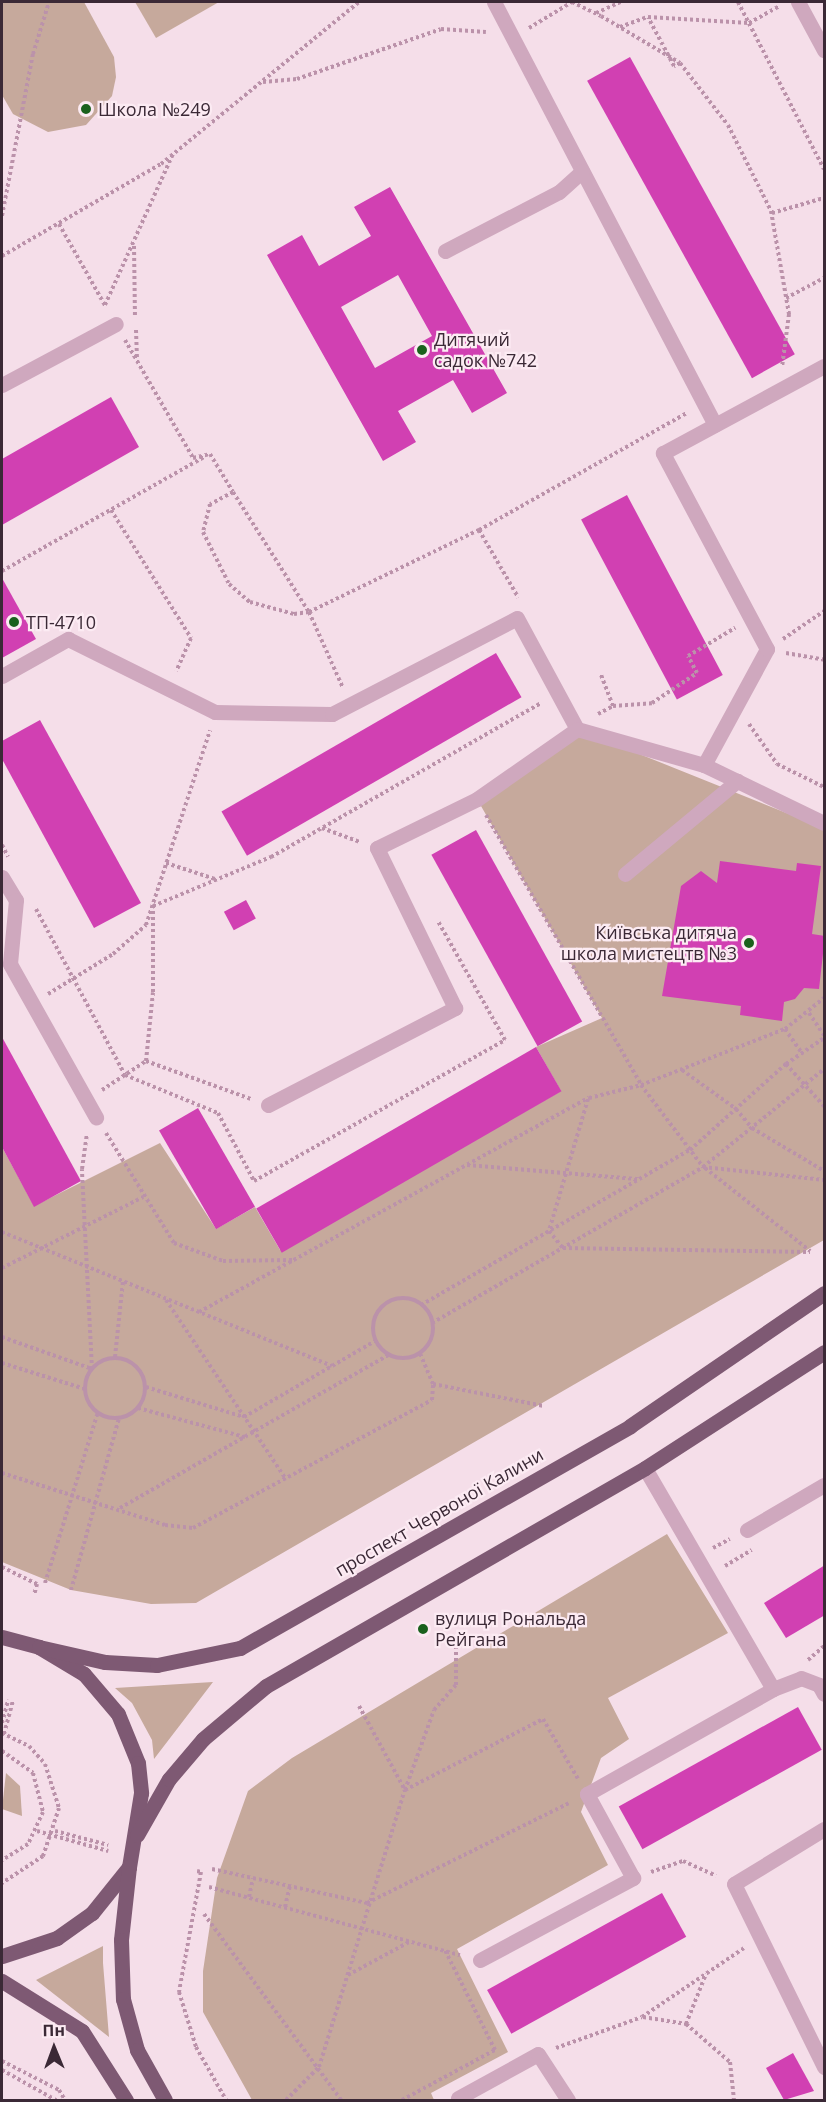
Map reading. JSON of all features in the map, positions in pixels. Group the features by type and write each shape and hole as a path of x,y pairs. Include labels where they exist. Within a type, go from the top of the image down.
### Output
{"main road":[{"name":"проспект Червоної Калини","path":"39,1647 105,1662 157,1665 240,1648 630,1426 825,1293"},
{"path":"137,1835 182,1763 266,1686 645,1468 825,1352"},
{"path":"2,1637 39,1647 84,1674 118,1714 138,1763 137,1835 129,1867 121,1940 123,1999 137,2050 165,2100"},
{"path":"2,1956 57,1938 92,1913 129,1867"},
{"path":"2,1981 82,2031 126,2100"}],"lane":[{"path":"494,2 715,425"},
{"path":"798,2 825,50"},
{"path":"445,251 559,192 582,171"},
{"path":"2,386 116,324"},
{"path":"704,765 767,649 663,453 825,366"},
{"path":"2,676 68,639 215,712 332,714 517,618 557,694 582,724 704,765 825,823"},
{"path":"268,1105 455,1008 377,848 477,799 582,724"},
{"path":"625,874 737,781"},
{"path":"2,877 15,900 10,964 96,1117"},
{"path":"645,1468 773,1689"},
{"path":"747,1530 825,1485"},
{"path":"480,1960 633,1878 586,1794 773,1689 801,1678 819,1685 825,1694"},
{"path":"825,1829 734,1884 825,2067"},
{"path":"458,2098 538,2054 568,2100"}],"path":[{"path":"2,216 33,54 49,2"},
{"path":"2,256 59,224 174,153 360,2"},
{"path":"263,82 297,79 441,29 469,28 513,38 572,2 596,13 680,63 728,124 772,213 825,198"},
{"path":"596,13 621,2"},
{"path":"738,2 825,169"},
{"path":"619,27 648,17 748,23 788,2"},
{"path":"648,17 674,66 680,63"},
{"path":"105,305 174,153"},
{"path":"771,207 786,298 778,390"},
{"path":"59,224 193,458 210,454"},
{"path":"134,245 137,360"},
{"path":"786,298 825,278"},
{"path":"233,492 210,504 203,525 229,584 262,607 309,612 479,530 704,404"},
{"path":"210,454 309,612 351,705"},
{"path":"2,571 210,454"},
{"path":"111,509 191,638 168,688"},
{"path":"479,530 519,600"},
{"path":"767,649 825,611"},
{"path":"582,724 613,706 652,703 697,673 688,656 751,619"},
{"path":"767,649 825,660"},
{"path":"601,674 613,706"},
{"path":"153,906 216,880 322,828 557,694"},
{"path":"737,707 777,764 825,787"},
{"path":"33,1004 74,979 147,925 215,712"},
{"path":"473,815 483,810 641,1085 703,1167 810,1252 563,1248 549,1231"},
{"path":"322,828 377,848"},
{"path":"2,845 13,866"},
{"path":"166,863 216,880"},
{"path":"29,896 125,1075 218,1113 254,1181 505,1040 435,915"},
{"path":"146,1061 153,992 153,906"},
{"path":"199,1312 588,1098 641,1085 785,1029 809,1013 825,998"},
{"path":"421,1305 690,1150 786,1064 825,1037 809,1013"},
{"path":"785,1029 802,1054"},
{"path":"146,1061 268,1105"},
{"path":"86,1100 146,1061"},
{"path":"786,1064 825,1106"},
{"path":"681,1069 736,1109 752,1128 825,1171"},
{"path":"432,1323 703,1167 825,1069"},
{"path":"549,1231 588,1098"},
{"path":"96,1117 174,1243 191,1253 223,1261 294,1260"},
{"path":"85,1389 92,1369 89,1269 81,1146 96,1117"},
{"path":"466,1165 640,1179"},
{"path":"703,1167 825,1180"},
{"path":"2,1268 144,1197"},
{"path":"2,1232 38,1250 123,1281 332,1366"},
{"path":"115,1357 123,1281"},
{"path":"402,1298 421,1305 432,1323 430,1340 420,1353 404,1358 388,1355 375,1341 374,1322 384,1305 402,1298"},
{"path":"165,1299 286,1479"},
{"path":"2,1337 92,1369 115,1357 132,1363 146,1387 244,1417 375,1341"},
{"path":"2,1473 94,1504 193,1528 432,1400 433,1384 420,1353"},
{"path":"119,1509 388,1355"},
{"path":"2,1363 85,1389 98,1412 118,1418 138,1408 245,1437"},
{"path":"433,1384 544,1406"},
{"path":"138,1408 146,1387"},
{"path":"45,1583 98,1412"},
{"path":"70,1590 118,1418"},
{"path":"695,1557 747,1530"},
{"path":"2,1567 38,1584 34,1595"},
{"path":"286,2100 319,2067 348,1975 367,1903 405,1790 434,1710 456,1685 456,1648"},
{"path":"2,1723 10,1700 3,1733 29,1746 45,1764 57,1796 53,1838 28,1871 2,1883"},
{"path":"359,1706 405,1790"},
{"path":"212,1869 367,1903 586,1794 543,1719 405,1790"},
{"path":"2,1751 24,1763 39,1785 43,1812 37,1832 2,1860"},
{"path":"55,1831 108,1845"},
{"path":"37,1832 108,1851"},
{"path":"633,1878 683,1861 734,1884"},
{"path":"199,1872 179,1992 196,2047 226,2100"},
{"path":"249,1897 253,1878"},
{"path":"285,1907 290,1886"},
{"path":"209,1887 480,1960"},
{"path":"204,1914 319,2067 341,2100"},
{"path":"538,2054 642,2017 760,1937"},
{"path":"348,1975 411,1941"},
{"path":"402,2100 495,2050 445,1950"},
{"path":"686,2024 706,1974"},
{"path":"642,2017 686,2024 730,2062 734,2100"},
{"path":"2,2061 59,2090 65,2100"},
{"path":"2,2070 56,2100"}],"shaded area":[{"path":"2,2 84,2 114,57 116,77 112,96 86,125 48,132 13,114 2,95"},
{"path":"135,2 219,2 156,38"},
{"path":"577,729 824,828 824,1240 196,1603 151,1604 71,1590 2,1562 2,1147 34,1206 160,1143 216,1229 255,1207 280,1250 561,1091 536,1047 602,1018 477,799"},
{"path":"667,1534 728,1633 608,1698 629,1739 601,1758 581,1812 608,1865 457,1949 508,2052 431,2093 434,2100 252,2100 203,2012 203,1971 217,1878 248,1791 292,1758"},
{"path":"213,1682 154,1759 152,1740 132,1703 115,1688"},
{"path":"6,1773 20,1786 22,1816 2,1809"},
{"path":"103,1946 103,1963 109,2037 36,1980"}],"building":[{"path":"630,57 795,354 752,378 587,81"},
{"path":"390,187 507,393 472,413 453,380 398,411 416,442 383,461 267,255 302,235 319,266 371,236 354,207","holes":["398,275 432,336 375,368 341,307"]},
{"path":"111,397 139,447 2,525 2,459"},
{"path":"627,495 723,675 677,700 581,519"},
{"name":"ТП-4710","path":"2,578 36,639 2,658"},
{"path":"496,653 522,697 247,856 221,812"},
{"path":"40,720 141,903 94,928 2,759 2,741"},
{"path":"476,830 582,1022 538,1046 431,855"},
{"name":"Київська дитяча школа мистецтв №3","path":"720,861 796,871 797,863 821,866 812,934 825,936 819,989 804,988 795,999 784,1002 782,1021 740,1015 741,1006 662,996 681,886 701,871 717,883"},
{"path":"246,900 256,919 234,930 224,912"},
{"path":"2,1037 81,1181 34,1207 2,1147"},
{"path":"536,1047 562,1091 282,1253 256,1208"},
{"path":"198,1108 255,1207 216,1229 159,1130"},
{"path":"825,1565 825,1615 786,1638 764,1603"},
{"path":"798,1707 822,1750 642,1849 619,1806"},
{"path":"662,1893 686,1937 511,2034 487,1990"},
{"path":"793,2053 814,2091 784,2100 766,2068"}],"place":[{"name":"Школа №249","path":"86,109"},
{"name":"Дитячий садок №742","path":"422,350"},
{"name":"ТП-4710","path":"14,622"},
{"name":"Київська дитяча школа мистецтв №3","path":"749,943"},
{"name":"вулиця Рональда Рейгана","path":"423,1629"}]}
